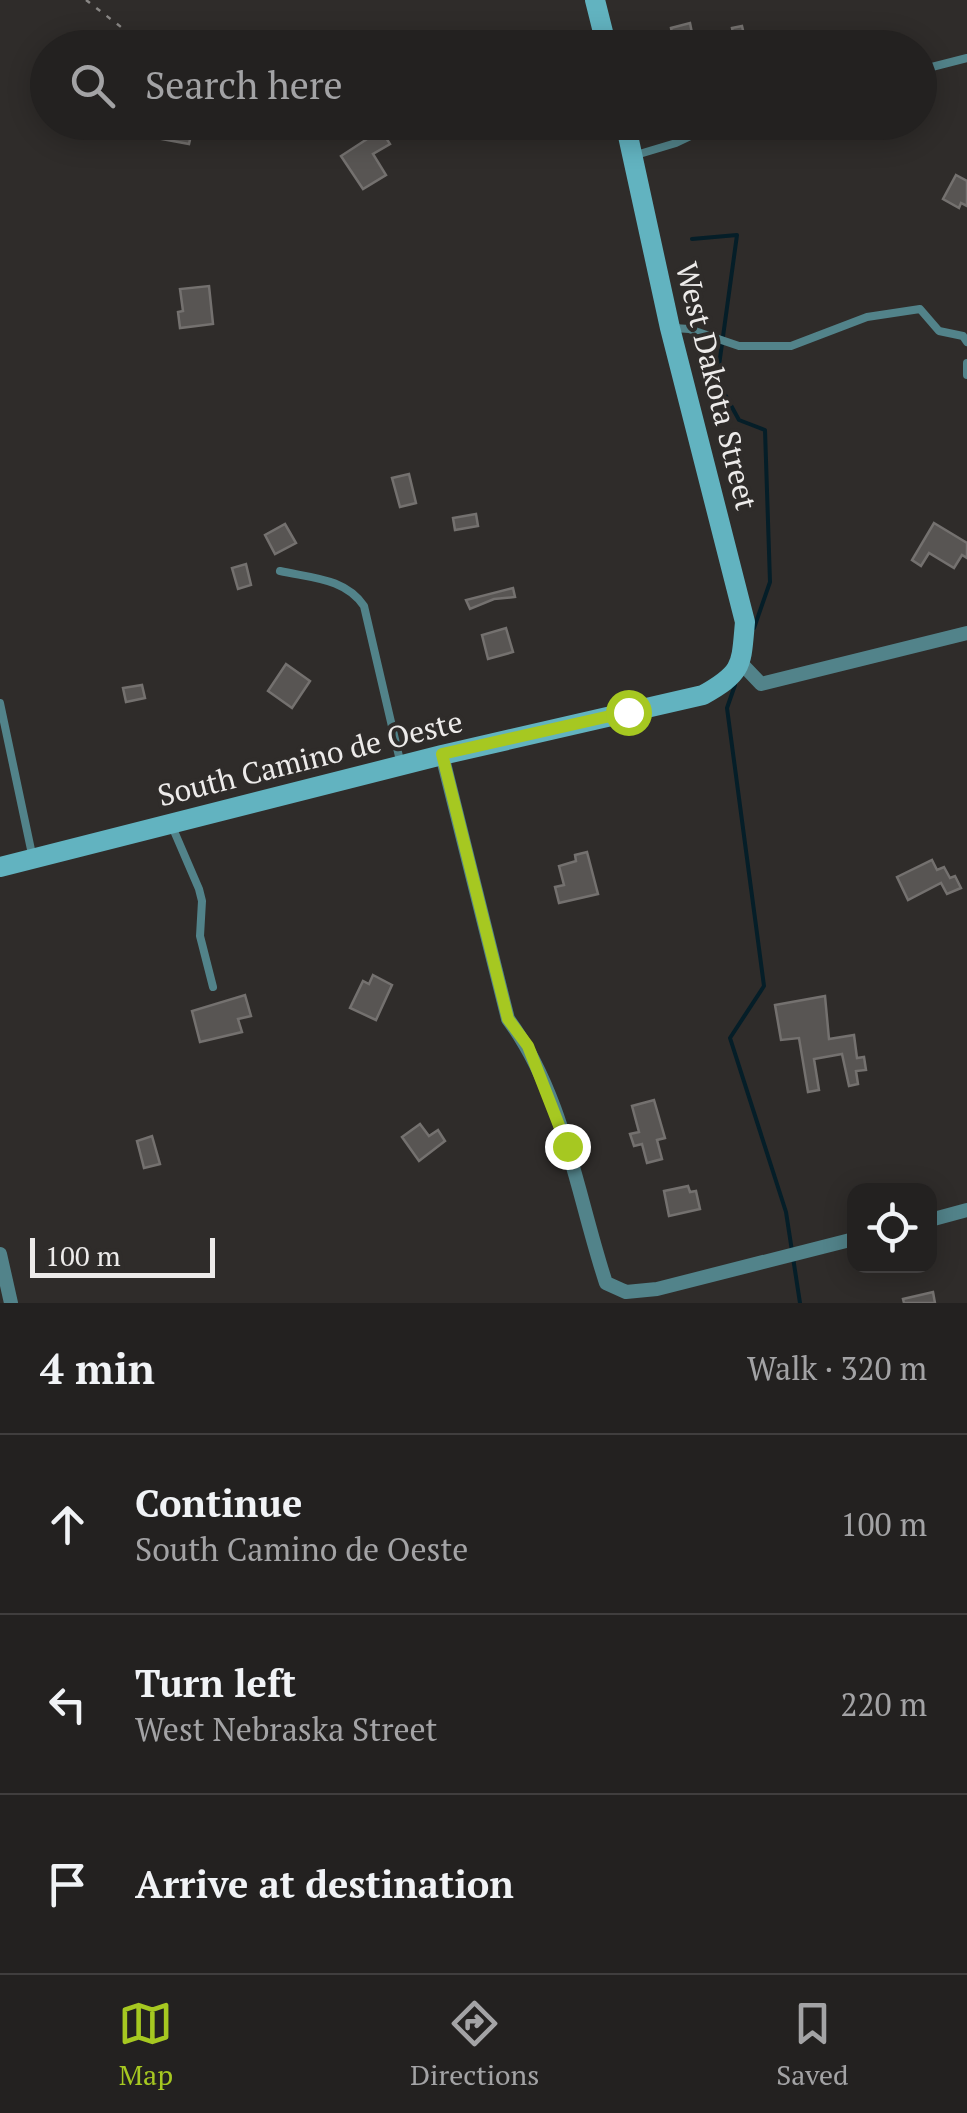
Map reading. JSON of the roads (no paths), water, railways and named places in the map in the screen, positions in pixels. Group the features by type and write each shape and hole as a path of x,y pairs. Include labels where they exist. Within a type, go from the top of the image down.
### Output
{"street":[{"path":"596,0 603,30"},
{"name":"West Dakota Street","path":"629,140 670,328 745,622 741,663"},
{"path":"741,663 761,684 967,632"},
{"name":"South Camino de Oeste","path":"0,867 442,754 703,695 727,681 741,663"},
{"path":"442,754 508,1019 528,1046 579,1177 586,1222 606,1283 626,1292 657,1289 847,1241"},
{"path":"937,1218 967,1210"},
{"path":"0,1254 11,1303"}],"lane":[{"path":"937,66 967,58"},
{"path":"633,156 682,140"},
{"path":"670,328 689,329 738,346 791,346 867,318 920,310 939,331 963,336 967,342"},
{"path":"967,364 967,375"},
{"path":"280,571 340,584 351,590 364,606 401,765"},
{"path":"0,703 33,858"},
{"path":"171,824 199,889 200,936 213,987"}],"waterway":[{"path":"692,239 737,235 717,380 739,420 765,430 770,582 754,628"},
{"path":"735,685 727,708 764,986 730,1038 786,1212 800,1303"}]}
